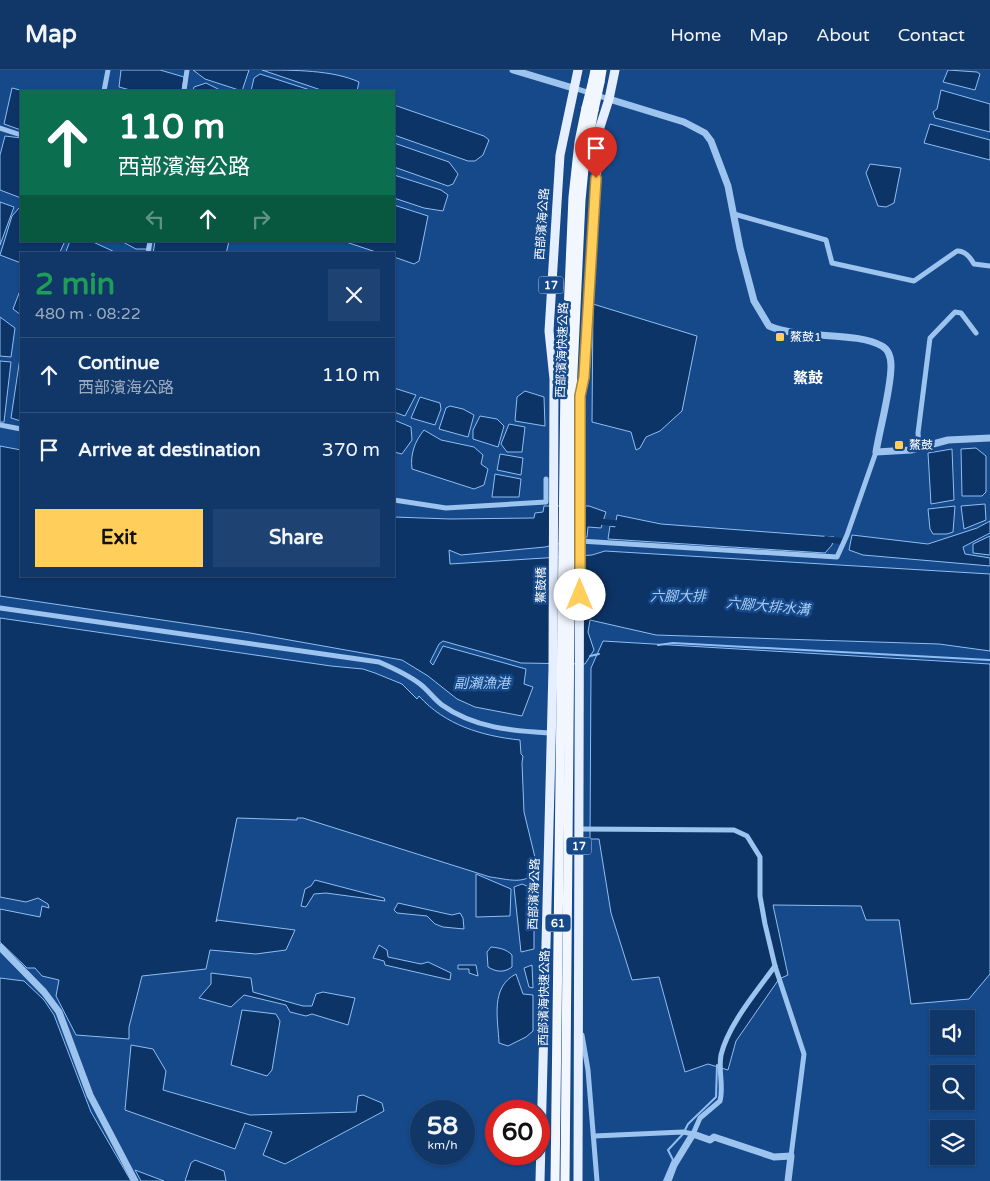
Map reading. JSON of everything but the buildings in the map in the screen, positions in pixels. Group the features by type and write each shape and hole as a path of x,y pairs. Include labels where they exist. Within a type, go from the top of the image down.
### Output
{"highway":[{"name":"61","path":"595,70 596,81"},
{"name":"61","path":"596,81 602,70"},
{"name":"西部濱海快速公路","path":"568,501 568,280 579,142 590,109 596,81"},
{"name":"鰲鼓橋","path":"562,666 568,501"},
{"name":"西部濱海快速公路","path":"555,1181 562,666"},
{"name":"西部濱海快速公路","path":"562,666 565,1181"}],"main road":[{"name":"西部濱海公路","path":"568,501 549,331 560,155 578,70"},
{"name":"17","path":"578,1181 580,541 568,501 580,396 584,377 599,130 610,99 615,70"},
{"name":"西部濱海公路","path":"540,1181 550,733 562,666"}],"street":[{"path":"104,90 108,70"},
{"path":"184,90 187,70"},
{"path":"513,70 684,122 705,133 716,151 728,186 754,301 769,326 802,334 868,341 882,346 889,353 891,369 876,452 847,535 837,557 580,541"},
{"path":"0,128 20,135"},
{"path":"734,214 826,240 832,263 836,265 851,266 914,281 957,251 962,250 970,257 974,264 990,266"},
{"path":"919,447 918,433 930,338 955,312 960,312 976,333"},
{"path":"0,426 20,430"},
{"path":"876,452 896,452 948,440 990,438"},
{"path":"395,500 446,508 546,502 546,479"},
{"path":"0,608 378,662 399,670 421,685 441,704 464,717 499,728 550,733"},
{"path":"579,829 734,830 747,836 757,851 760,896 775,966 804,1054 788,1181"},
{"path":"0,947 44,992 59,1012 90,1095 134,1181"},
{"path":"668,1181 674,1164 693,1134 700,1118 720,1101 719,1066 728,1036 775,966"},
{"path":"579,1023 588,1070 597,1181"},
{"path":"594,1136 683,1132 710,1140 714,1138 774,1157 791,1156"}],"water":[{"path":"121,70 160,70 184,77 182,90 130,90 119,87"},
{"path":"193,70 249,70 242,90 205,79"},
{"path":"262,70 325,73 359,82 357,90 321,90"},
{"path":"948,70 977,72 980,74 975,90 943,82"},
{"path":"260,74 310,90 251,90 254,78"},
{"path":"206,83 220,90 193,90 194,87"},
{"path":"12,88 20,90 20,130 4,124"},
{"path":"941,90 990,104 990,132 935,118 933,112 937,109"},
{"path":"395,105 484,136 489,140 483,155 475,161 468,161 395,135"},
{"path":"930,124 990,140 990,160 924,143"},
{"path":"5,136 20,138 20,198 0,190 0,155"},
{"path":"395,143 449,162 458,174 453,184 448,186 395,167"},
{"path":"870,164 901,168 894,203 886,207 878,206 866,173"},
{"path":"395,175 441,190 448,195 443,211 424,208 395,198"},
{"path":"0,202 14,207 0,245"},
{"path":"395,205 428,216 419,261 414,264 395,257 395,252 376,252 346,242 395,242"},
{"path":"20,208 20,242 65,242 60,252 20,252 20,263 0,255 12,216"},
{"path":"70,242 93,242 115,252 66,252"},
{"path":"123,242 148,242 147,249 136,249"},
{"path":"155,242 229,242 226,252 153,252"},
{"path":"20,291 20,314 13,309"},
{"path":"593,304 697,336 682,411 660,431 646,437 640,448 636,450 631,432 592,422"},
{"path":"0,317 15,328 11,357 0,356"},
{"path":"20,358 20,421 11,418"},
{"path":"0,361 11,362 4,422 0,422"},
{"path":"395,388 416,395 405,416 395,412"},
{"path":"525,391 544,397 545,426 515,421 517,397"},
{"path":"420,397 440,403 441,409 435,425 411,418"},
{"path":"450,406 463,409 474,415 468,437 439,429 446,408"},
{"path":"480,416 497,419 504,426 498,447 473,439 473,430"},
{"path":"395,420 411,427 412,440 402,454 395,452"},
{"path":"509,424 525,427 522,452 507,452 501,444"},
{"path":"424,430 441,440 474,447 483,455 481,464 488,469 484,485 474,489 412,469 414,448"},
{"path":"0,446 20,450 20,577 395,577 395,517 450,519 534,518 535,513 543,512 544,506 589,506 606,512 601,528 588,527 587,537 545,547 461,555 449,550 450,564 592,555 605,551 990,574 990,651 939,644 656,635 590,620 588,632 594,650 585,664 521,663 443,641 439,644 430,662 433,665 443,646 526,669 524,684 533,687 522,716 475,707 457,699 428,676 402,660 250,633 0,596"},
{"path":"976,448 986,456 986,492 982,496 962,496 961,449"},
{"path":"952,449 954,500 931,504 928,453"},
{"path":"500,454 523,458 521,475 497,470"},
{"path":"495,474 521,479 519,497 492,497"},
{"path":"985,504 986,520 964,529 961,506"},
{"path":"955,506 953,532 933,534 930,529 928,509"},
{"path":"617,515 661,524 834,537 832,545 825,553 608,539 610,526 615,527"},
{"path":"990,521 990,533 963,547 965,554 990,558 990,566 863,555 849,550 852,535 928,544 977,528"},
{"path":"990,536 990,555 973,553 973,544"},
{"path":"0,618 363,669 402,684 417,699 419,696 440,715 452,722 492,736 520,740 521,754 523,756 524,812 538,870 533,875 522,880 490,877 303,818 297,818 297,820 237,818 216,922 217,920 295,930 286,950 256,954 210,950 206,969 142,976 129,1027 129,1039 76,1035 56,996 59,980 42,976 35,968 27,968 0,942 0,909 40,917 42,906 49,908 48,904 38,898 26,902 0,897"},
{"path":"603,641 990,664 990,974 969,999 911,1004 899,920 866,920 861,906 773,905 788,975 779,979 736,1041 728,1070 708,1064 685,1072 659,977 632,980 611,913 599,839 590,839 591,668"},
{"path":"476,874 511,889 510,916 476,917"},
{"path":"315,880 384,898 385,901 326,893 314,894 306,907 301,906 305,889 311,886"},
{"path":"522,884 534,889 534,949 521,952 514,887"},
{"path":"398,903 452,915 460,913 463,918 464,929 443,927 435,924 427,916 397,913 394,910"},
{"path":"379,945 387,950 388,957 421,964 428,962 451,973 450,980 385,965 384,961 373,958"},
{"path":"491,947 503,949 512,955 512,967 500,971 488,967 487,952"},
{"path":"458,965 476,965 478,976 469,973 469,969 458,969"},
{"path":"532,965 533,988 529,987 524,968"},
{"path":"211,973 251,978 253,992 303,1006 312,1006 316,994 323,992 355,998 348,1025 312,1014 306,1016 290,1012 286,1005 244,995 231,1007 199,998 211,984"},
{"path":"516,974 523,994 533,995 533,1031 526,1037 508,1046 499,1043 497,1004 502,987"},
{"path":"0,978 24,981 44,1000 54,1015 91,1112 131,1181 0,1181"},
{"path":"242,1010 276,1014 280,1021 272,1070 267,1076 231,1065"},
{"path":"131,1045 153,1049 166,1071 163,1090 250,1115 356,1112 358,1096 363,1095 382,1103 384,1111 285,1164 263,1155 272,1132 245,1123 235,1149 125,1110"},
{"path":"195,1160 224,1171 226,1181 185,1181 191,1163"},
{"path":"135,1170 164,1181 141,1181"}],"waterway":[{"path":"603,522 624,524"},
{"path":"826,539 840,541"},
{"path":"658,645 673,643 990,660"},
{"path":"590,656 599,654"},
{"path":"685,1130 688,1124 716,1097 717,1065"},
{"path":"664,1181 673,1160 668,1150 683,1134"}],"place":[{"name":"鰲鼓1","path":"780,337"},
{"name":"鰲鼓","path":"899,445"}],"district":[{"name":"鰲鼓","path":"808,378"}],"route":[{"path":"580,595 580,396 584,377 596,178"}],"water label":[{"name":"六腳大排","path":"678,596"},
{"name":"六腳大排水溝","path":"768,606"},
{"name":"副瀨漁港","path":"482,683"}]}
